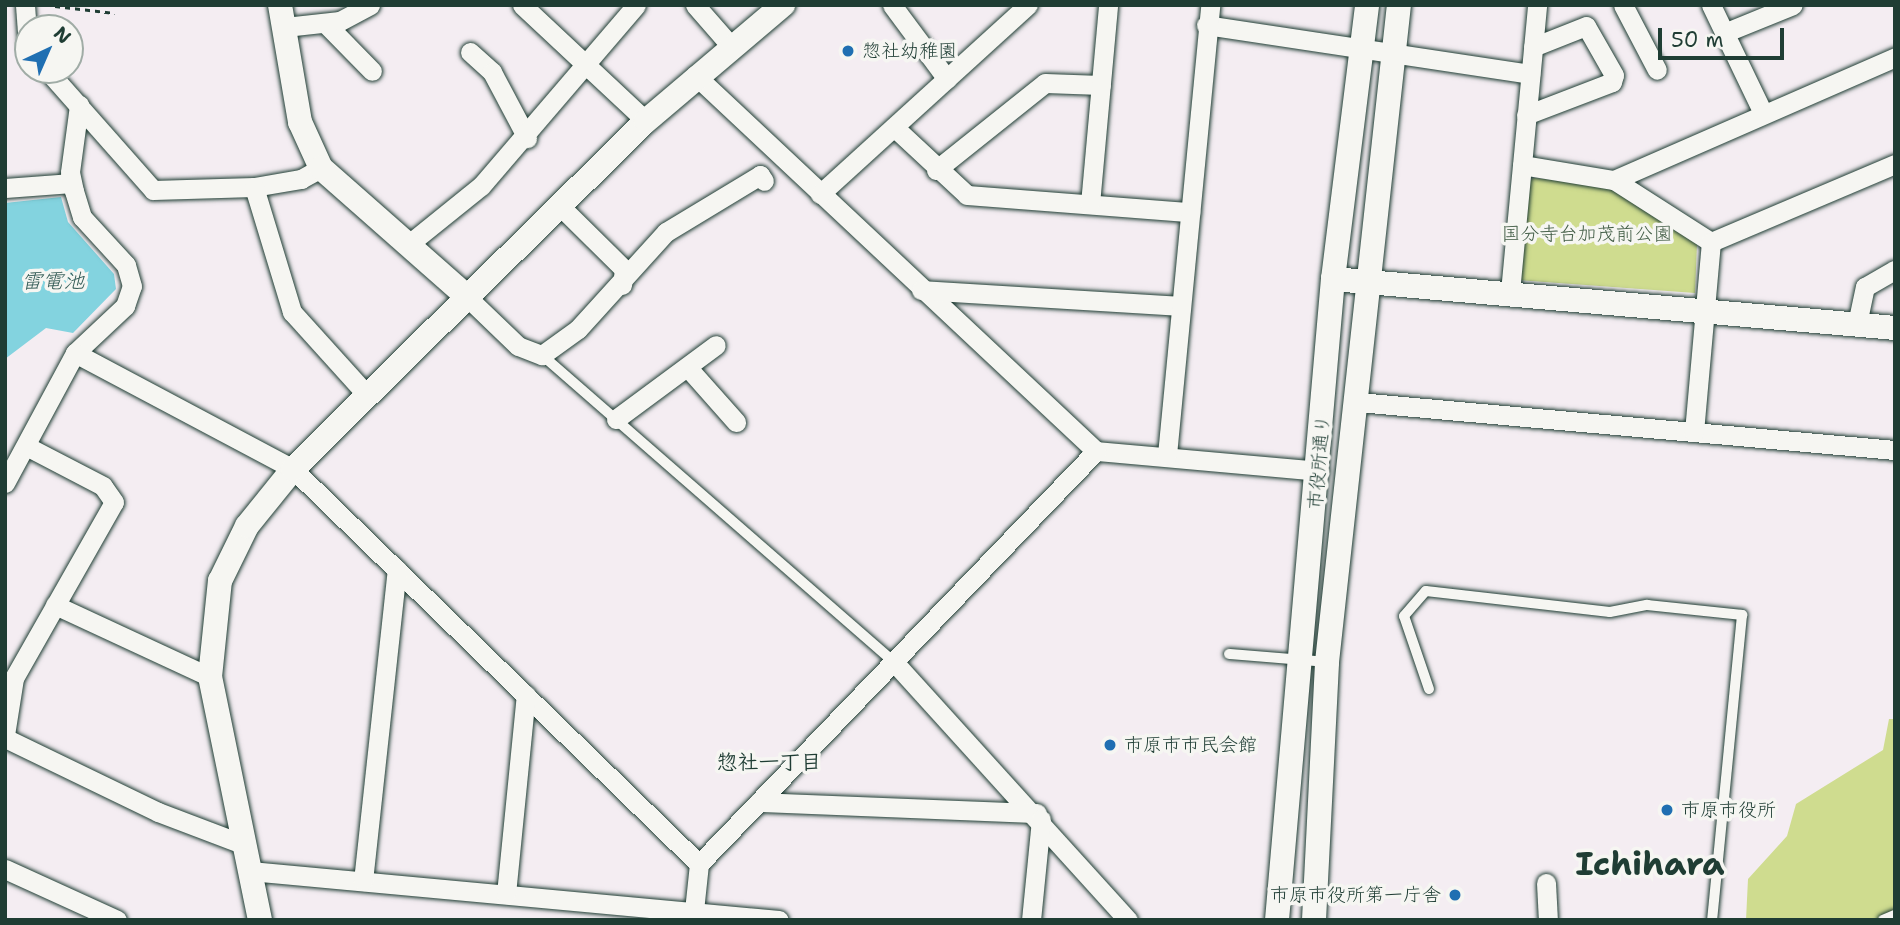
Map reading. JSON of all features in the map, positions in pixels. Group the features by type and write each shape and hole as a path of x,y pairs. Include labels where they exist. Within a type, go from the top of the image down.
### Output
{"street":[{"path":"370,5 325,23 282,16 300,122 321,168 467,296 518,346 542,355 622,285 666,232 760,175 764,181"},
{"path":"522,5 584,66 646,121"},
{"path":"409,244 481,186 527,138 636,5"},
{"path":"695,5 730,45"},
{"path":"260,920 210,677 220,581 247,526 293,468 368,397 559,205 695,75 783,5"},
{"path":"892,5 947,79"},
{"path":"820,194 1028,5"},
{"path":"1090,204 1108,5"},
{"name":"市役所通り","path":"1277,920 1303,660 1333,279 1367,5"},
{"name":"市役所通り","path":"1314,920 1327,662 1358,402 1399,5"},
{"path":"1510,292 1537,5"},
{"path":"1623,5 1657,70"},
{"path":"1711,5 1762,111"},
{"path":"1724,33 1793,5"},
{"path":"1167,455 1208,15 1361,49 1530,74"},
{"path":"325,23 372,71"},
{"path":"1526,115 1612,82 1614,75 1586,26 1533,47"},
{"path":"470,52 492,72 527,138"},
{"path":"1614,180 1762,111 1895,57"},
{"path":"695,75 921,290 1096,451 1167,455 1319,471"},
{"path":"936,170 1045,83 1101,85"},
{"path":"59,84 153,190 254,187 301,179 321,168"},
{"path":"5,483 75,353 125,306 132,286 125,265 82,217 72,183 79,106"},
{"path":"895,128 936,170 967,195 1189,212"},
{"path":"1711,242 1895,164"},
{"path":"1522,165 1614,180 1711,242"},
{"path":"5,188 72,183"},
{"path":"254,187 292,312 368,397"},
{"path":"559,205 624,269 622,285"},
{"path":"1694,432 1702,310 1711,242"},
{"path":"1857,324 1866,287 1895,270"},
{"path":"1333,279 1510,292 1895,328"},
{"path":"921,290 1181,306"},
{"path":"616,419 688,369 716,345"},
{"path":"75,353 293,468 699,864"},
{"path":"688,369 736,422"},
{"path":"1358,402 1895,450"},
{"path":"26,446 103,486 114,502 14,678 5,736 158,812 245,845"},
{"path":"693,916 699,864 1096,451"},
{"path":"363,881 397,570"},
{"path":"55,605 210,677"},
{"path":"893,661 1039,816 1128,920"},
{"path":"506,894 526,695"},
{"path":"758,802 1039,816"},
{"path":"1031,920 1039,816"},
{"path":"5,869 117,920"},
{"path":"250,871 506,894 693,916 779,920"},
{"path":"1546,883 1548,920"}],"lane":[{"path":"542,355 893,661"},
{"path":"1429,689 1404,616 1426,591 1609,612 1647,605 1742,615 1712,920"},
{"path":"1228,654 1327,662"},
{"path":"1883,920 1895,915"}],"path":[{"path":"55,6 115,13"}],"green space":[{"name":"国分寺台加茂前公園","path":"1534,178 1609,185 1697,244 1695,293 1518,280 1526,183"},
{"path":"1889,719 1895,719 1895,920 1746,920 1748,879 1787,836 1796,804 1883,750"}],"water":[{"name":"雷電池","path":"61,197 68,222 114,274 116,289 73,333 46,328 5,359 5,203"}],"place":[{"name":"惣社幼稚園","path":"848,51"},
{"name":"市原市市民会館","path":"1110,745"},
{"name":"市原市役所","path":"1667,810"},
{"name":"市原市役所第一庁舎","path":"1455,895"}],"district":[{"name":"惣社一丁目","path":"769,762"},
{"name":"Ichihara","path":"1650,864"}]}
